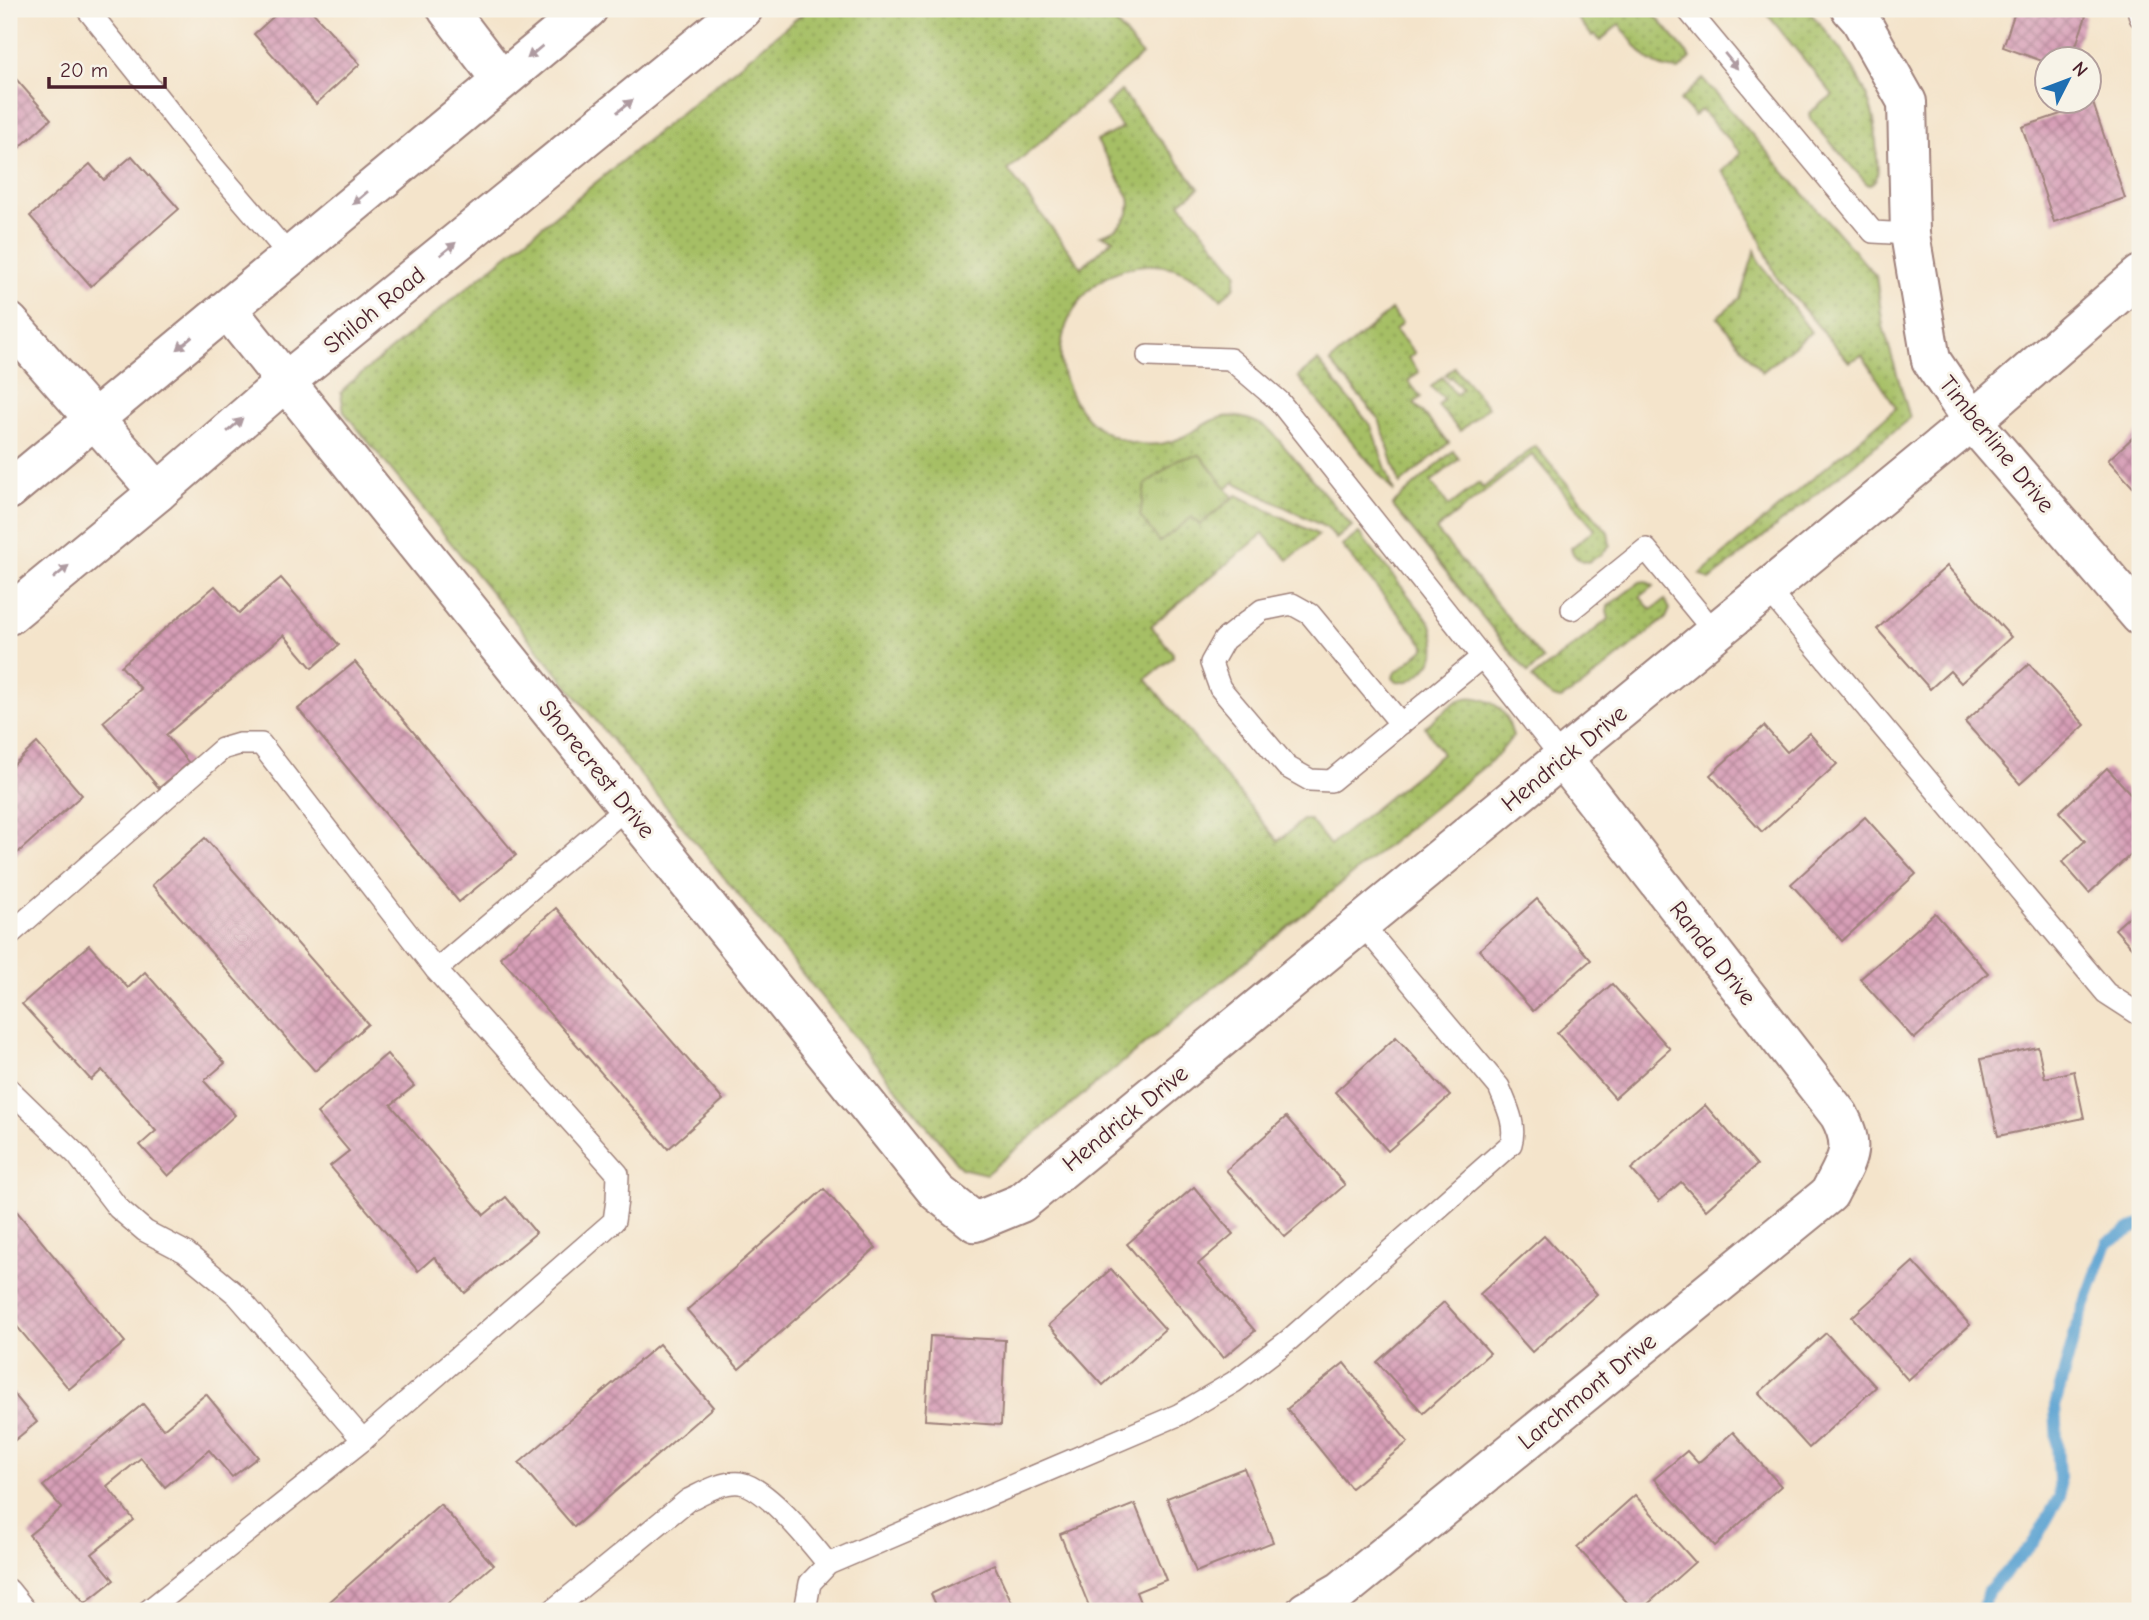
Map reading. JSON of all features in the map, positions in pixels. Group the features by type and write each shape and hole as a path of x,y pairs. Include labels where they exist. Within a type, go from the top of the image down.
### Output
{"street":[{"path":"447,9 501,80"},
{"path":"9,490 587,9"},
{"name":"Shiloh Road","path":"9,615 158,492 285,382 743,9"},
{"name":"Timberline Drive","path":"1851,9 1860,19 1907,102 1910,234 1931,360 1972,421 2140,616"},
{"name":"Hendrick Drive","path":"975,1222 1021,1203 1716,634 1972,421 2140,275"},
{"name":"Shorecrest Drive","path":"227,309 937,1192 975,1222"},
{"path":"9,322 158,492"},
{"name":"Randa Drive","path":"1563,759 1839,1115 1847,1130 1849,1153"},
{"name":"Larchmont Drive","path":"1306,1611 1341,1591 1829,1194 1849,1153"}],"lane":[{"path":"87,9 213,166 290,256"},
{"path":"1687,9 1873,232 1910,234"},
{"path":"2138,9 2140,17"},
{"path":"1148,356 1230,359 1279,401 1563,759"},
{"path":"1572,608 1646,549 1716,634"},
{"path":"1768,590 2106,993 2140,1015"},
{"path":"1401,724 1310,614 1292,604 1262,610 1224,640 1211,663 1220,688 1287,767 1310,780 1331,780 1401,724 1482,657"},
{"path":"9,935 222,748 239,744 261,744 436,970 618,1174 614,1221 363,1440 148,1611"},
{"path":"436,970 627,807"},
{"path":"805,1611 810,1583 828,1564 1178,1415 1234,1382 1289,1340 1511,1144 1514,1135 1511,1117 1499,1087 1362,924"},
{"path":"9,1089 78,1156 118,1208 145,1231 185,1252 237,1295 363,1440"},
{"path":"552,1611 688,1500 714,1488 739,1483 758,1491 780,1510 828,1564"},
{"path":"9,1590 26,1611"}],"green space":[{"path":"808,9 1105,9 1142,55 1008,170 1081,267 1114,239 1101,235 1119,226 1129,211 1129,197 1097,141 1122,128 1106,105 1121,91 1199,188 1180,203 1237,272 1234,288 1221,299 1192,276 1170,267 1148,265 1127,268 1108,276 1091,289 1077,305 1067,325 1061,347 1062,369 1072,397 1084,414 1106,432 1131,442 1145,444 1173,441 1218,418 1242,418 1258,423 1271,431 1352,526 1336,539 1327,528 1234,482 1226,488 1200,455 1193,517 1199,525 1237,495 1319,535 1288,560 1263,534 1151,626 1173,653 1173,657 1146,679 1278,841 1303,820 1310,820 1330,845 1442,754 1425,727 1462,699 1482,699 1495,705 1505,715 1513,736 1497,756 986,1174 961,1168 344,412 341,393"},
{"path":"1570,9 1650,9 1691,58 1679,70 1658,66 1644,56 1619,24 1600,41 1595,34 1592,36"},
{"path":"1763,9 1807,9 1848,60 1863,87 1874,119 1878,170 1872,183 1868,185 1810,119 1809,113 1833,95"},
{"path":"1703,79 1876,276 1883,326 1910,418 1710,580 1700,574 1896,408 1862,355 1849,362 1777,278 1741,196 1722,171 1741,153 1701,110 1694,116 1680,100"},
{"path":"1755,250 1760,263 1811,332 1762,372 1717,317 1740,298"},
{"path":"1391,310 1402,323 1395,330 1415,353 1408,358 1419,372 1408,381 1421,397 1414,403 1449,443 1400,484 1379,419 1330,362"},
{"path":"1318,361 1371,426 1394,492 1298,377"},
{"path":"1454,367 1488,407 1460,431 1438,406 1444,399 1431,387 1442,377 1456,395 1462,389 1451,377 1445,375"},
{"path":"1535,446 1608,532 1610,545 1602,554 1588,562 1573,554 1571,548 1595,529 1532,455 1436,530 1543,660 1528,673 1392,505 1453,451 1459,459 1431,482 1449,506 1479,483 1483,488"},
{"path":"1200,455 1233,497 1200,525 1192,517 1160,542 1140,516 1145,485 1178,459"},
{"path":"1359,533 1431,624 1436,645 1433,658 1420,674 1409,681 1397,682 1393,678 1394,674 1426,647 1342,546"},
{"path":"1646,581 1654,586 1640,597 1651,610 1665,600 1670,609 1666,618 1581,687 1561,699 1542,689 1532,678 1609,619 1608,606 1640,582"}],"building":[{"path":"282,9 310,9 360,64 316,104 254,34"},
{"path":"2016,9 2072,9 2071,11 2086,16 2076,46 2034,46 2034,58 2003,47"},
{"path":"9,71 51,119 9,157"},
{"path":"2055,116 2097,116 2125,198 2054,222 2022,127"},
{"path":"132,156 179,209 91,286 30,216 90,164 104,180"},
{"path":"2140,431 2140,495 2108,460"},
{"path":"1947,566 2011,637 1961,683 1950,671 1930,689 1877,629"},
{"path":"281,578 339,645 312,668 284,635 166,735 189,763 159,788 103,722 141,689 121,666 215,586 239,613"},
{"path":"355,662 516,855 459,902 298,709"},
{"path":"2029,664 2085,725 2020,784 1965,722"},
{"path":"1764,726 1787,752 1809,733 1837,764 1762,832 1710,775"},
{"path":"37,743 82,795 12,858 9,854 9,769"},
{"path":"2107,768 2140,804 2140,846 2089,893 2062,862 2085,841 2059,812"},
{"path":"1865,817 1916,874 1842,941 1791,884"},
{"path":"205,838 368,1024 315,1071 152,885"},
{"path":"1537,899 1591,960 1533,1011 1479,950"},
{"path":"2140,907 2140,957 2115,929"},
{"path":"556,908 723,1100 668,1149 500,957"},
{"path":"1935,913 1988,973 1914,1039 1860,979"},
{"path":"89,945 128,988 145,972 225,1063 204,1081 235,1115 168,1176 140,1145 156,1131 102,1070 91,1080 22,1004"},
{"path":"1612,984 1670,1049 1615,1098 1557,1033"},
{"path":"1396,1037 1450,1096 1388,1151 1335,1092"},
{"path":"2038,1047 2045,1078 2074,1071 2084,1118 1998,1136 1981,1059"},
{"path":"387,1054 414,1086 391,1105 484,1215 506,1197 536,1233 465,1293 434,1257 418,1271 330,1166 349,1151 317,1113"},
{"path":"1705,1105 1757,1165 1706,1210 1681,1182 1659,1201 1631,1169"},
{"path":"1286,1117 1345,1185 1285,1237 1226,1170"},
{"path":"1194,1187 1233,1234 1198,1264 1255,1331 1223,1358 1127,1244"},
{"path":"824,1189 876,1248 739,1369 687,1310"},
{"path":"9,1202 125,1342 69,1389 9,1317"},
{"path":"1544,1236 1597,1294 1532,1352 1480,1294"},
{"path":"1913,1262 1970,1325 1908,1380 1852,1317"},
{"path":"1111,1269 1165,1329 1103,1385 1049,1325"},
{"path":"1444,1302 1490,1353 1423,1413 1377,1362"},
{"path":"1826,1333 1876,1387 1809,1448 1759,1393"},
{"path":"930,1336 1005,1340 1001,1425 925,1420"},
{"path":"659,1344 713,1407 574,1527 519,1463"},
{"path":"1344,1363 1408,1442 1351,1488 1287,1409"},
{"path":"9,1388 37,1422 9,1445"},
{"path":"206,1394 258,1457 232,1477 209,1450 165,1487 141,1458 107,1486 134,1520 92,1554 114,1580 85,1603 29,1535 62,1508 43,1486 143,1404 163,1429"},
{"path":"1733,1432 1781,1486 1715,1546 1654,1479 1687,1451 1698,1463"},
{"path":"1244,1468 1273,1542 1196,1572 1167,1498"},
{"path":"1635,1495 1695,1562 1640,1611 1635,1611 1577,1547"},
{"path":"440,1504 493,1565 440,1611 319,1611"},
{"path":"1135,1504 1166,1580 1136,1592 1143,1610 1091,1611 1060,1534"},
{"path":"994,1564 1016,1611 939,1611 931,1594"}],"waterway":[{"path":"1983,1611 1988,1591 2034,1542 2060,1496 2055,1406 2076,1329 2107,1243 2140,1224"}]}
